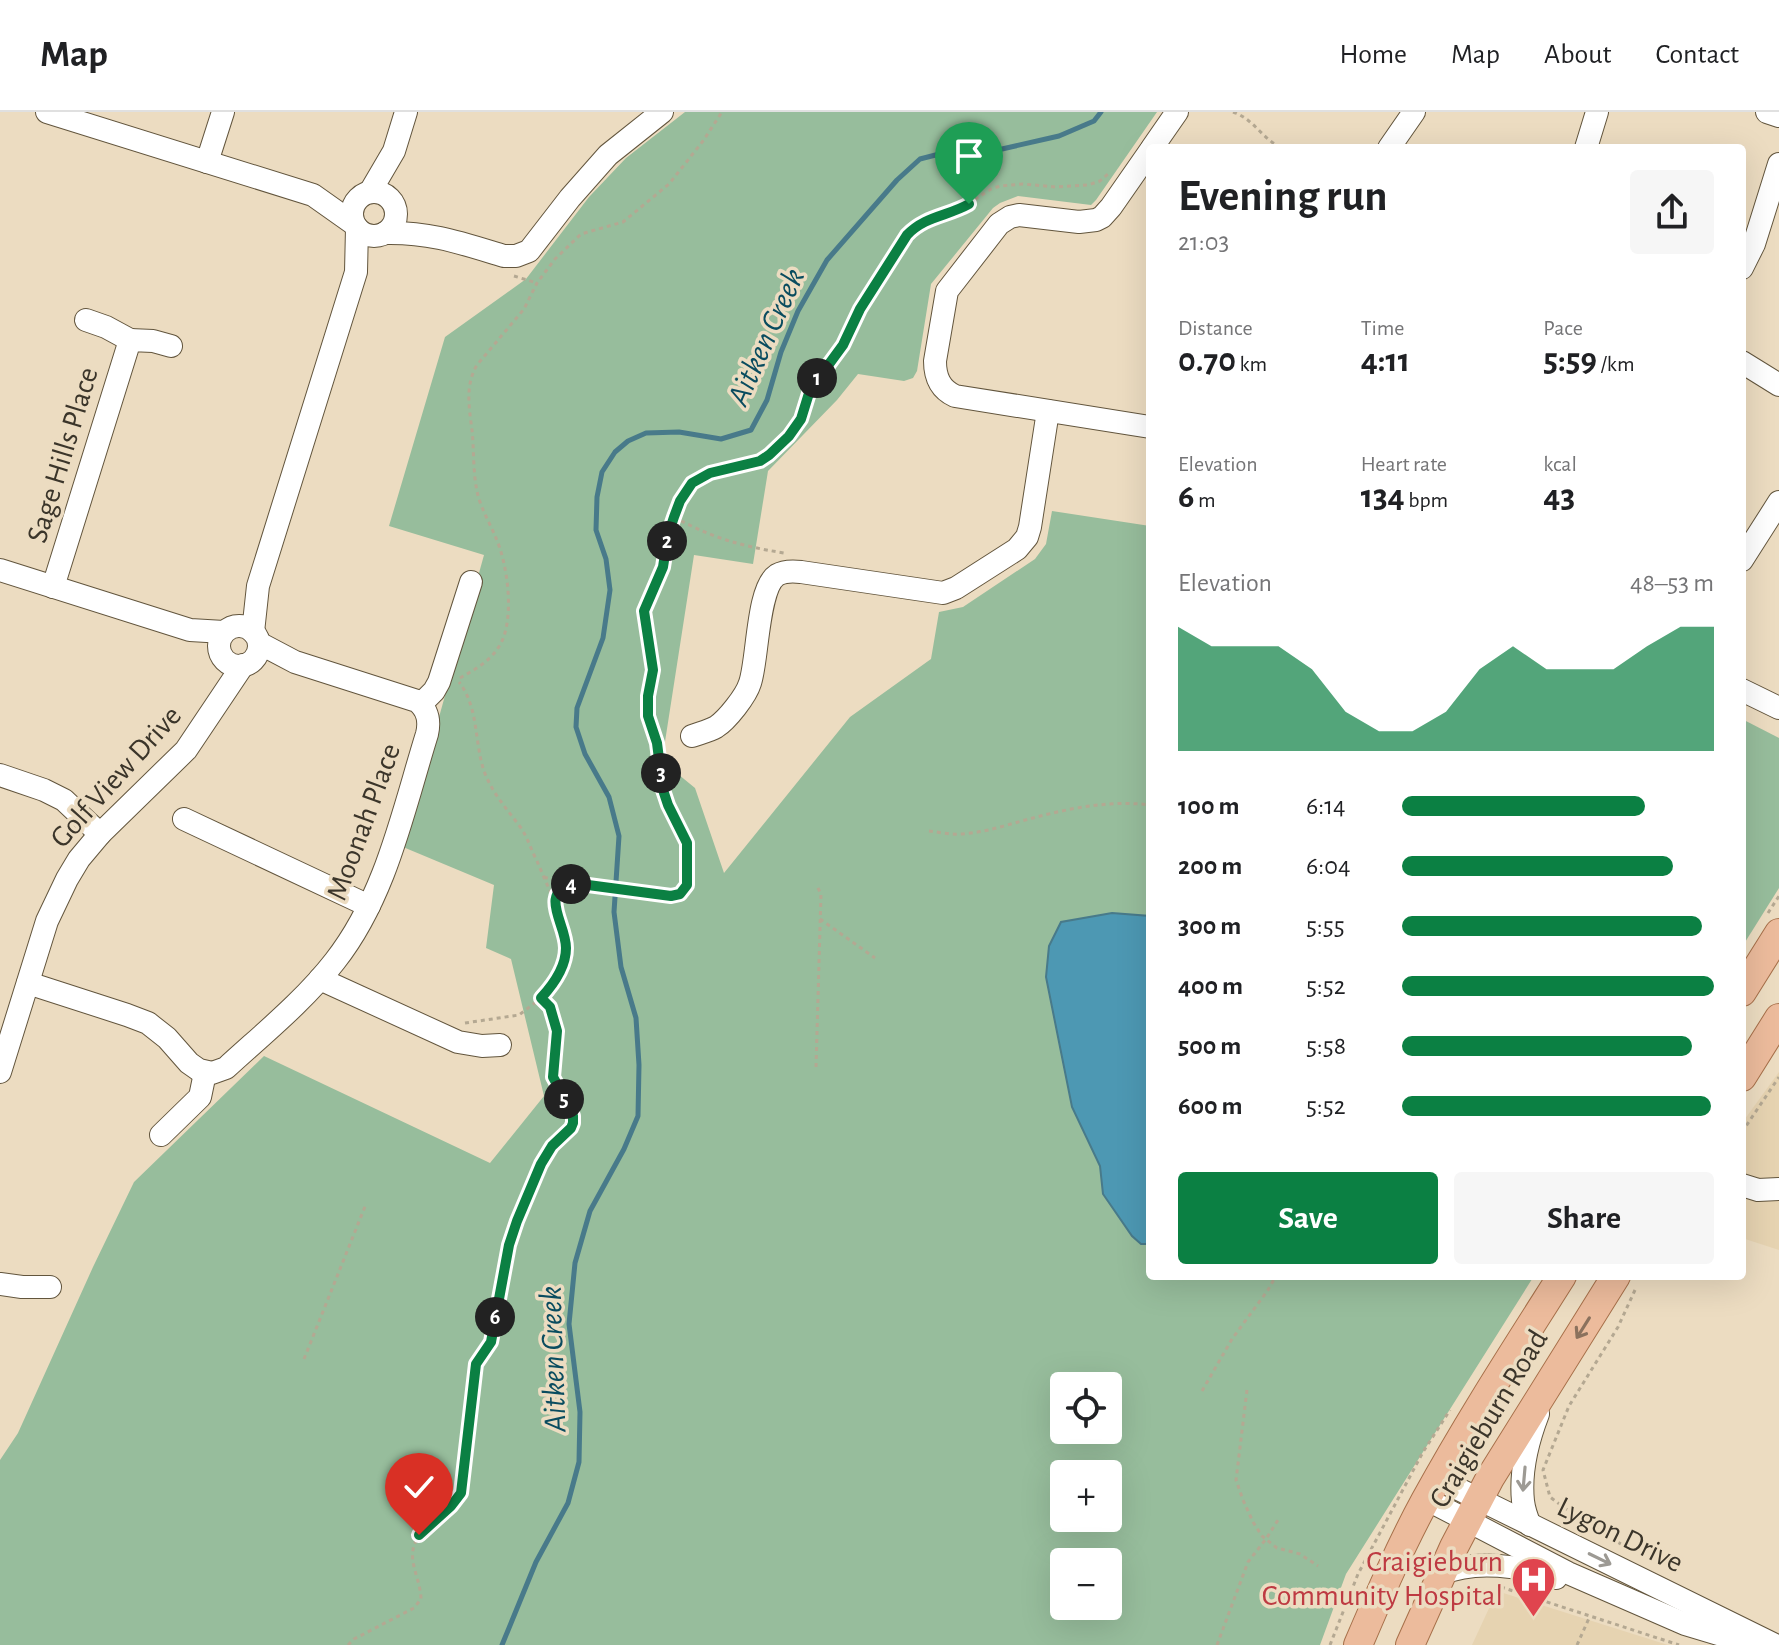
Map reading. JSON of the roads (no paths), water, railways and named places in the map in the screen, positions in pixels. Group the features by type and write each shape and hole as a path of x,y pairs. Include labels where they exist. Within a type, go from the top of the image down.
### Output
{"main road":[{"path":"1746,986 1779,933"},
{"path":"1746,1071 1779,1019"},
{"name":"Craigieburn Road","path":"1358,1645 1432,1489 1487,1394 1559,1280"},
{"name":"Craigieburn Road","path":"1410,1645 1472,1510 1550,1379 1626,1282"}],"street":[{"path":"47,112 313,195 380,198 445,238"},
{"path":"207,162 223,112"},
{"path":"380,198 406,112"},
{"path":"1155,144 1177,112"},
{"path":"1392,144 1414,112"},
{"path":"1587,144 1597,112"},
{"path":"1767,112 1779,116"},
{"path":"313,195 365,234 408,232 445,238 504,256 516,256 529,251 599,164 650,115"},
{"path":"1146,157 1102,217 1088,222 1029,215 1010,217 999,224 947,291 935,361 935,372 943,388 961,398 1146,426"},
{"path":"1746,260 1779,164"},
{"name":"Golf View Drive","path":"0,1072 56,900 79,859 100,834 186,750 216,704 258,586 356,272 353,207 359,197 380,198 395,220 356,272"},
{"name":"Sage Hills Place","path":"86,320 130,340 171,346"},
{"name":"Sage Hills Place","path":"53,587 130,340"},
{"path":"1746,364 1779,385"},
{"path":"692,736 718,726 747,691 765,593 777,575 801,572 943,593 956,588 1023,543 1030,527 1048,411"},
{"path":"1746,554 1779,502"},
{"path":"0,570 421,704 434,691 443,673 471,582"},
{"path":"1746,692 1779,708"},
{"name":"Moonah Place","path":"205,1073 226,1068 320,979 369,906 390,853 427,734 428,716 421,704"},
{"path":"0,775 64,800 100,834"},
{"path":"184,819 369,906"},
{"path":"320,979 458,1042 500,1045"},
{"path":"28,983 148,1023 194,1067 205,1073 200,1097 161,1135"},
{"path":"1746,1083 1763,1057 1779,1019"},
{"path":"1746,1172 1761,1177 1777,1189"},
{"path":"1746,1186 1758,1190 1777,1189"},
{"path":"0,1284 50,1287"},
{"path":"1530,1525 1523,1504 1526,1458 1550,1379"},
{"name":"Lygon Drive","path":"1432,1489 1472,1510 1568,1573 1682,1635 1756,1645"},
{"name":"Lygon Drive","path":"1472,1510 1530,1525 1775,1645"},
{"path":"1441,1574 1456,1568 1494,1566 1537,1572 1627,1607 1682,1635"}],"water":[{"path":"1112,913 1146,916 1146,1244 1141,1244 1132,1236 1103,1194 1100,1166 1072,1107 1046,977 1049,946 1061,922"}],"waterway":[{"name":"Aitken Creek","path":"502,1645 536,1562 568,1503 579,1462 580,1412 569,1324 575,1263 590,1211 638,1116 636,1018 621,967 614,912 619,836 609,797 585,754 576,727 577,708 603,638 610,590 606,559 596,530 597,497 602,472 615,452 628,441 646,433 679,432 721,439 751,430 767,400 781,352 798,311 827,260 897,180 920,159 951,151 1002,149 1059,136 1094,121 1101,112"}],"place":[{"name":"Craigieburn Community Hospital","path":"1534,1618"}]}
